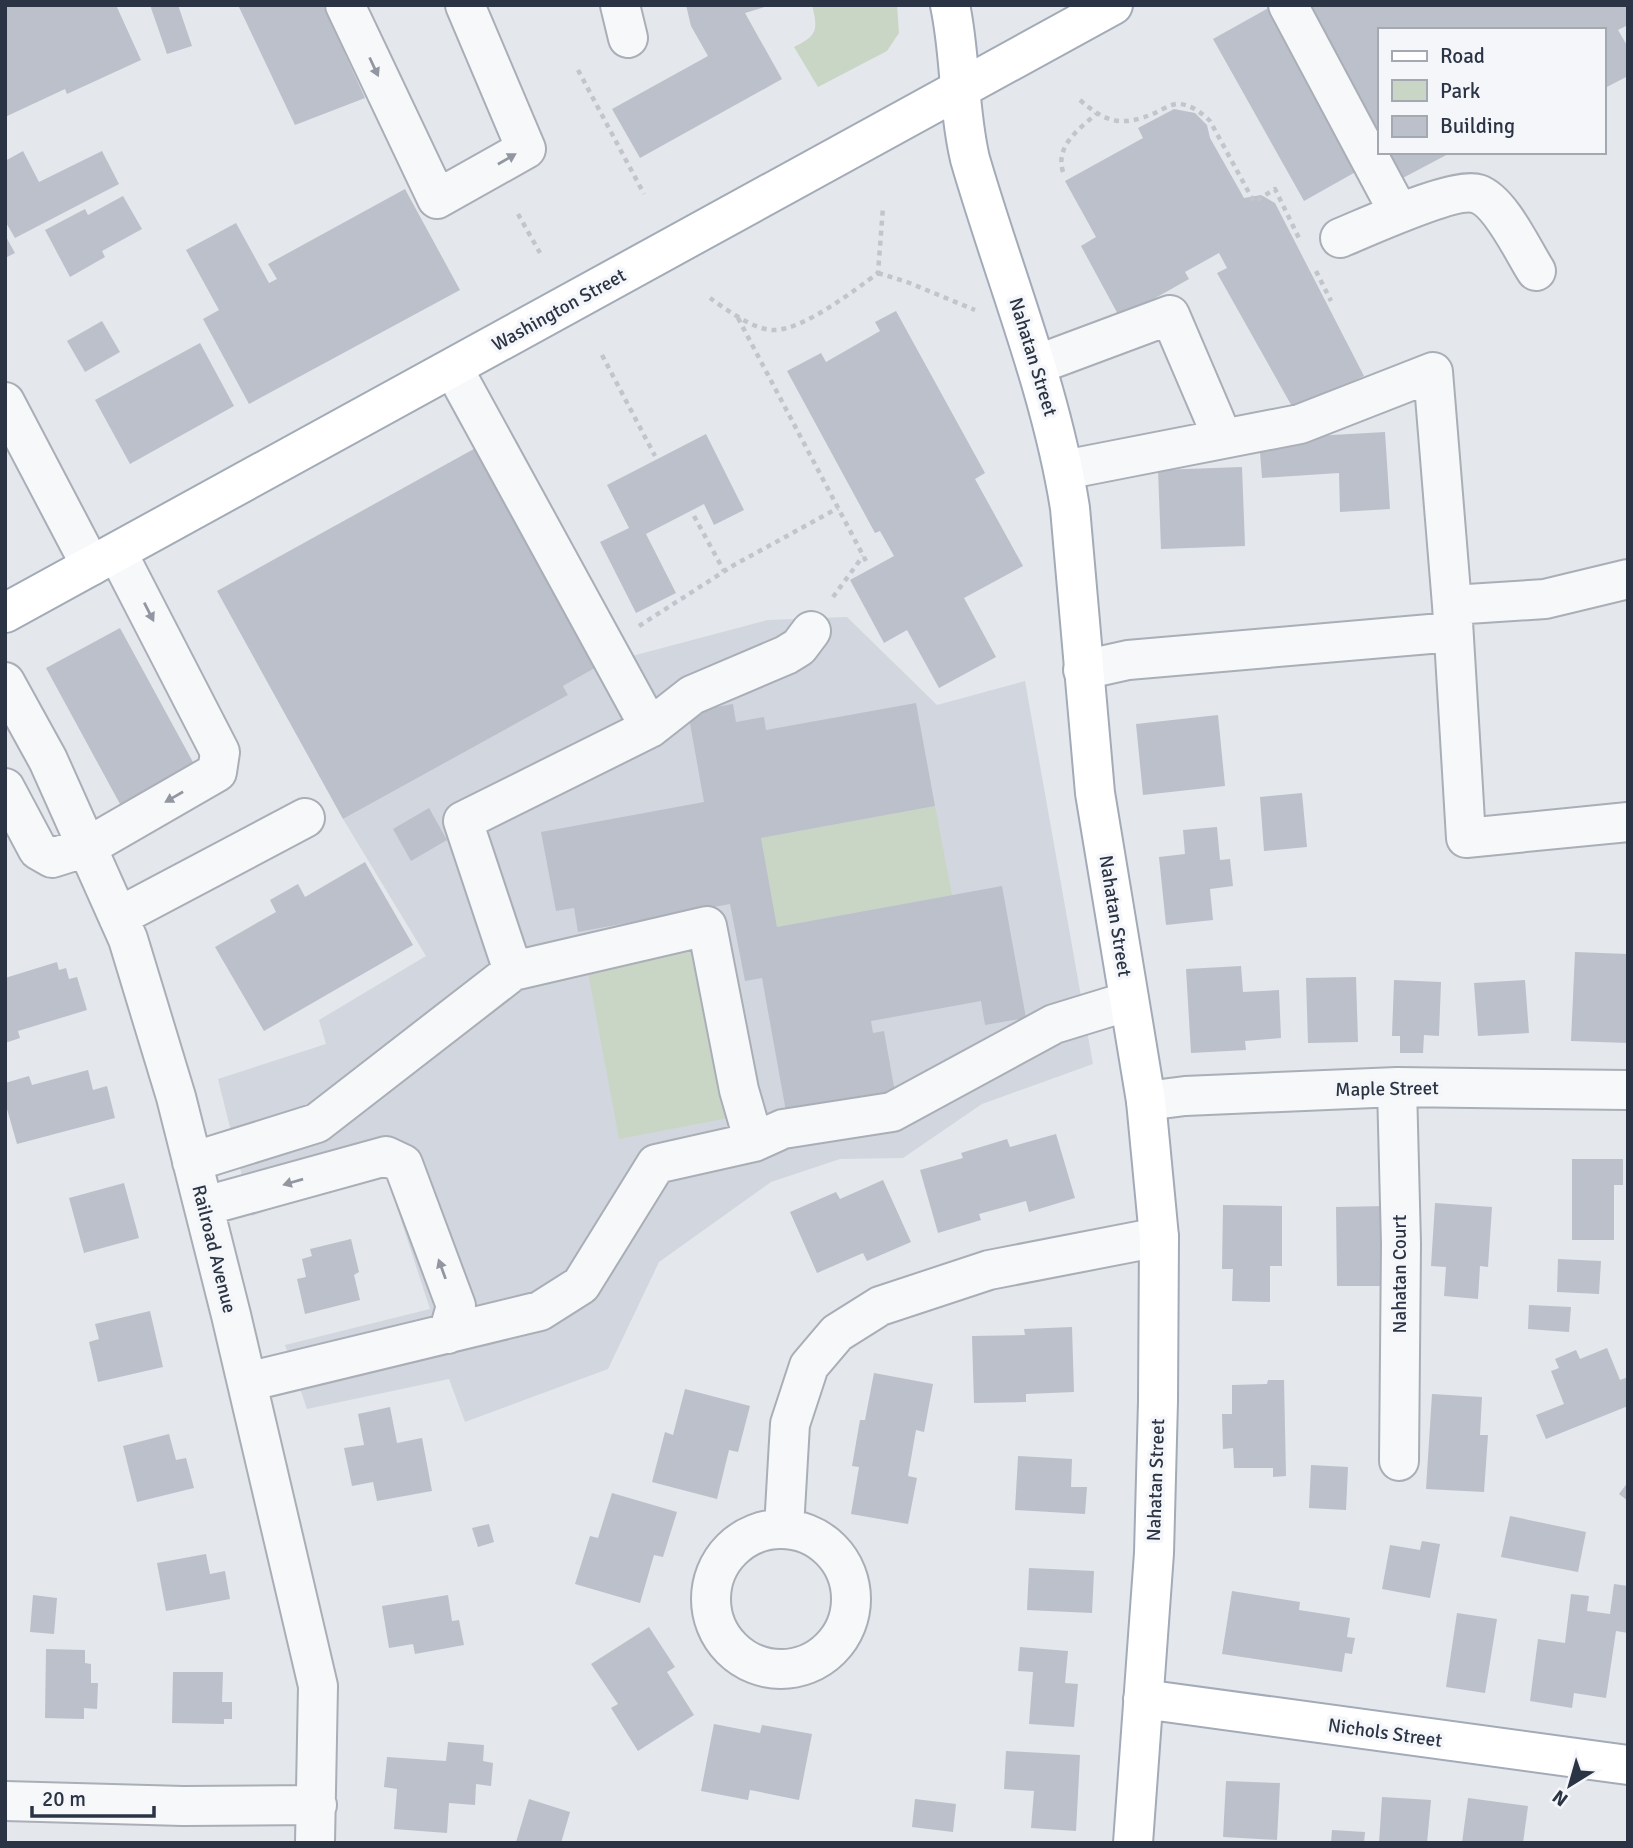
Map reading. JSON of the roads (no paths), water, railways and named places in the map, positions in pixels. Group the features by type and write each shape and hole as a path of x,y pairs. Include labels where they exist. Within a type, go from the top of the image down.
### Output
{"main road":[{"name":"Nahatan Street","path":"950,5 957,42 964,130 970,159 1045,391 1064,470 1070,508 1095,793 1146,1101 1159,1237 1158,1401 1154,1540 1133,1843"},
{"name":"Washington Street","path":"5,613 1113,5"},
{"name":"Nichols Street","path":"1143,1699 1628,1765"}],"street":[{"path":"345,5 437,199 526,149 466,5"},
{"path":"1289,5 1399,213"},
{"path":"1340,238 1399,213 1459,194 1478,194 1497,208 1536,271"},
{"path":"1036,365 1170,315 1223,439"},
{"path":"453,368 650,728"},
{"path":"1064,470 1300,424 1433,372 1453,619 1466,838 1628,822"},
{"path":"5,402 104,559 220,752 218,772 87,847 52,858 38,850 5,788"},
{"path":"1083,670 1128,660 1453,619 1628,579"},
{"path":"513,971 463,821 650,728 692,695 786,656 799,647 811,631"},
{"name":"Railroad Avenue","path":"5,682 20,742 87,847 128,939 205,1206 318,1686 315,1843"},
{"path":"118,918 305,818"},
{"path":"192,1162 317,1123 513,971 707,926 739,1090 754,1142"},
{"path":"247,1382 540,1311 580,1285 656,1164 754,1142 783,1129 892,1112 1054,1024 1129,1001"},
{"name":"Maple Street","path":"1146,1101 1185,1096 1397,1087 1628,1090"},
{"name":"Nahatan Court","path":"1397,1087 1401,1244 1399,1461"},
{"path":"205,1206 386,1156 403,1164 456,1306 448,1334"},
{"path":"784,1528 790,1424 808,1366 837,1333 880,1306 989,1270 1159,1237"},
{"path":"5,1801 183,1806 317,1805"}]}
